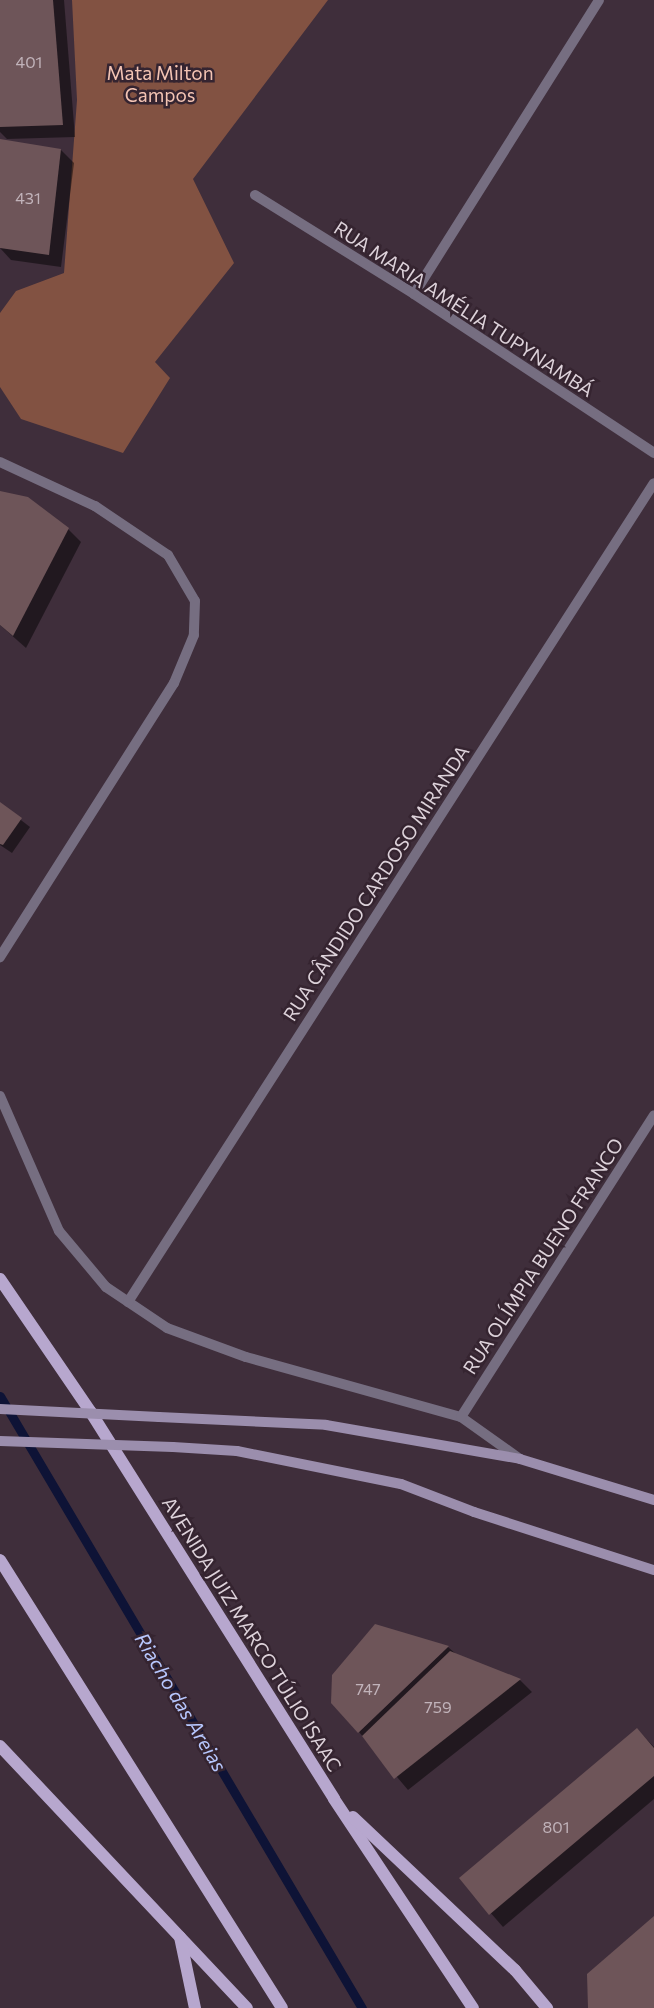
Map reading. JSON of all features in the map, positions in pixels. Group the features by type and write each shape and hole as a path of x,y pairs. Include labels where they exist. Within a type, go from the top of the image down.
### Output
{"main road":[{"name":"AVENIDA JUIZ MARCO TÚLIO ISAAC","path":"0,1279 90,1411 334,1799 473,2008"},
{"path":"0,1409 326,1426 520,1459 654,1500"},
{"path":"0,1441 237,1451 401,1484 474,1512 654,1570"},
{"path":"0,1560 282,2008"},
{"path":"0,1746 247,2008"},
{"path":"334,1799 515,1970 547,2008"},
{"path":"180,1937 195,2008"}],"street":[{"path":"414,294 599,0"},
{"name":"RUA MARIA AMÉLIA TUPYNAMBÁ","path":"255,196 414,294 654,454"},
{"path":"0,462 94,506 168,555 195,600 194,635 174,683 0,957"},
{"name":"RUA CÂNDIDO CARDOSO MIRANDA","path":"128,1302 654,483"},
{"path":"0,1096 59,1231 106,1286 128,1302 167,1328 246,1357 461,1417 520,1459"},
{"name":"RUA OLÍMPIA BUENO FRANCO","path":"461,1417 654,1115"}],"green space":[{"name":"Mata Milton Campos","path":"72,0 328,0 193,179 234,263 155,362 170,378 123,453 21,419 0,387 0,313 16,291 64,273 77,100"}],"building":[{"path":"0,0 53,0 63,125 0,127"},
{"path":"0,139 61,149 49,255 0,248"},
{"path":"0,491 28,497 69,528 13,636 0,625"},
{"path":"0,802 22,818 3,845 0,844"},
{"path":"375,1624 449,1646 358,1733 331,1703 332,1675"},
{"path":"450,1651 521,1679 394,1779 362,1736"},
{"path":"637,1728 654,1748 654,1776 489,1915 459,1878"},
{"path":"654,1916 654,2008 588,2008 587,1974"}],"waterway":[{"name":"Riacho das Areias","path":"0,1396 362,2008"}]}
